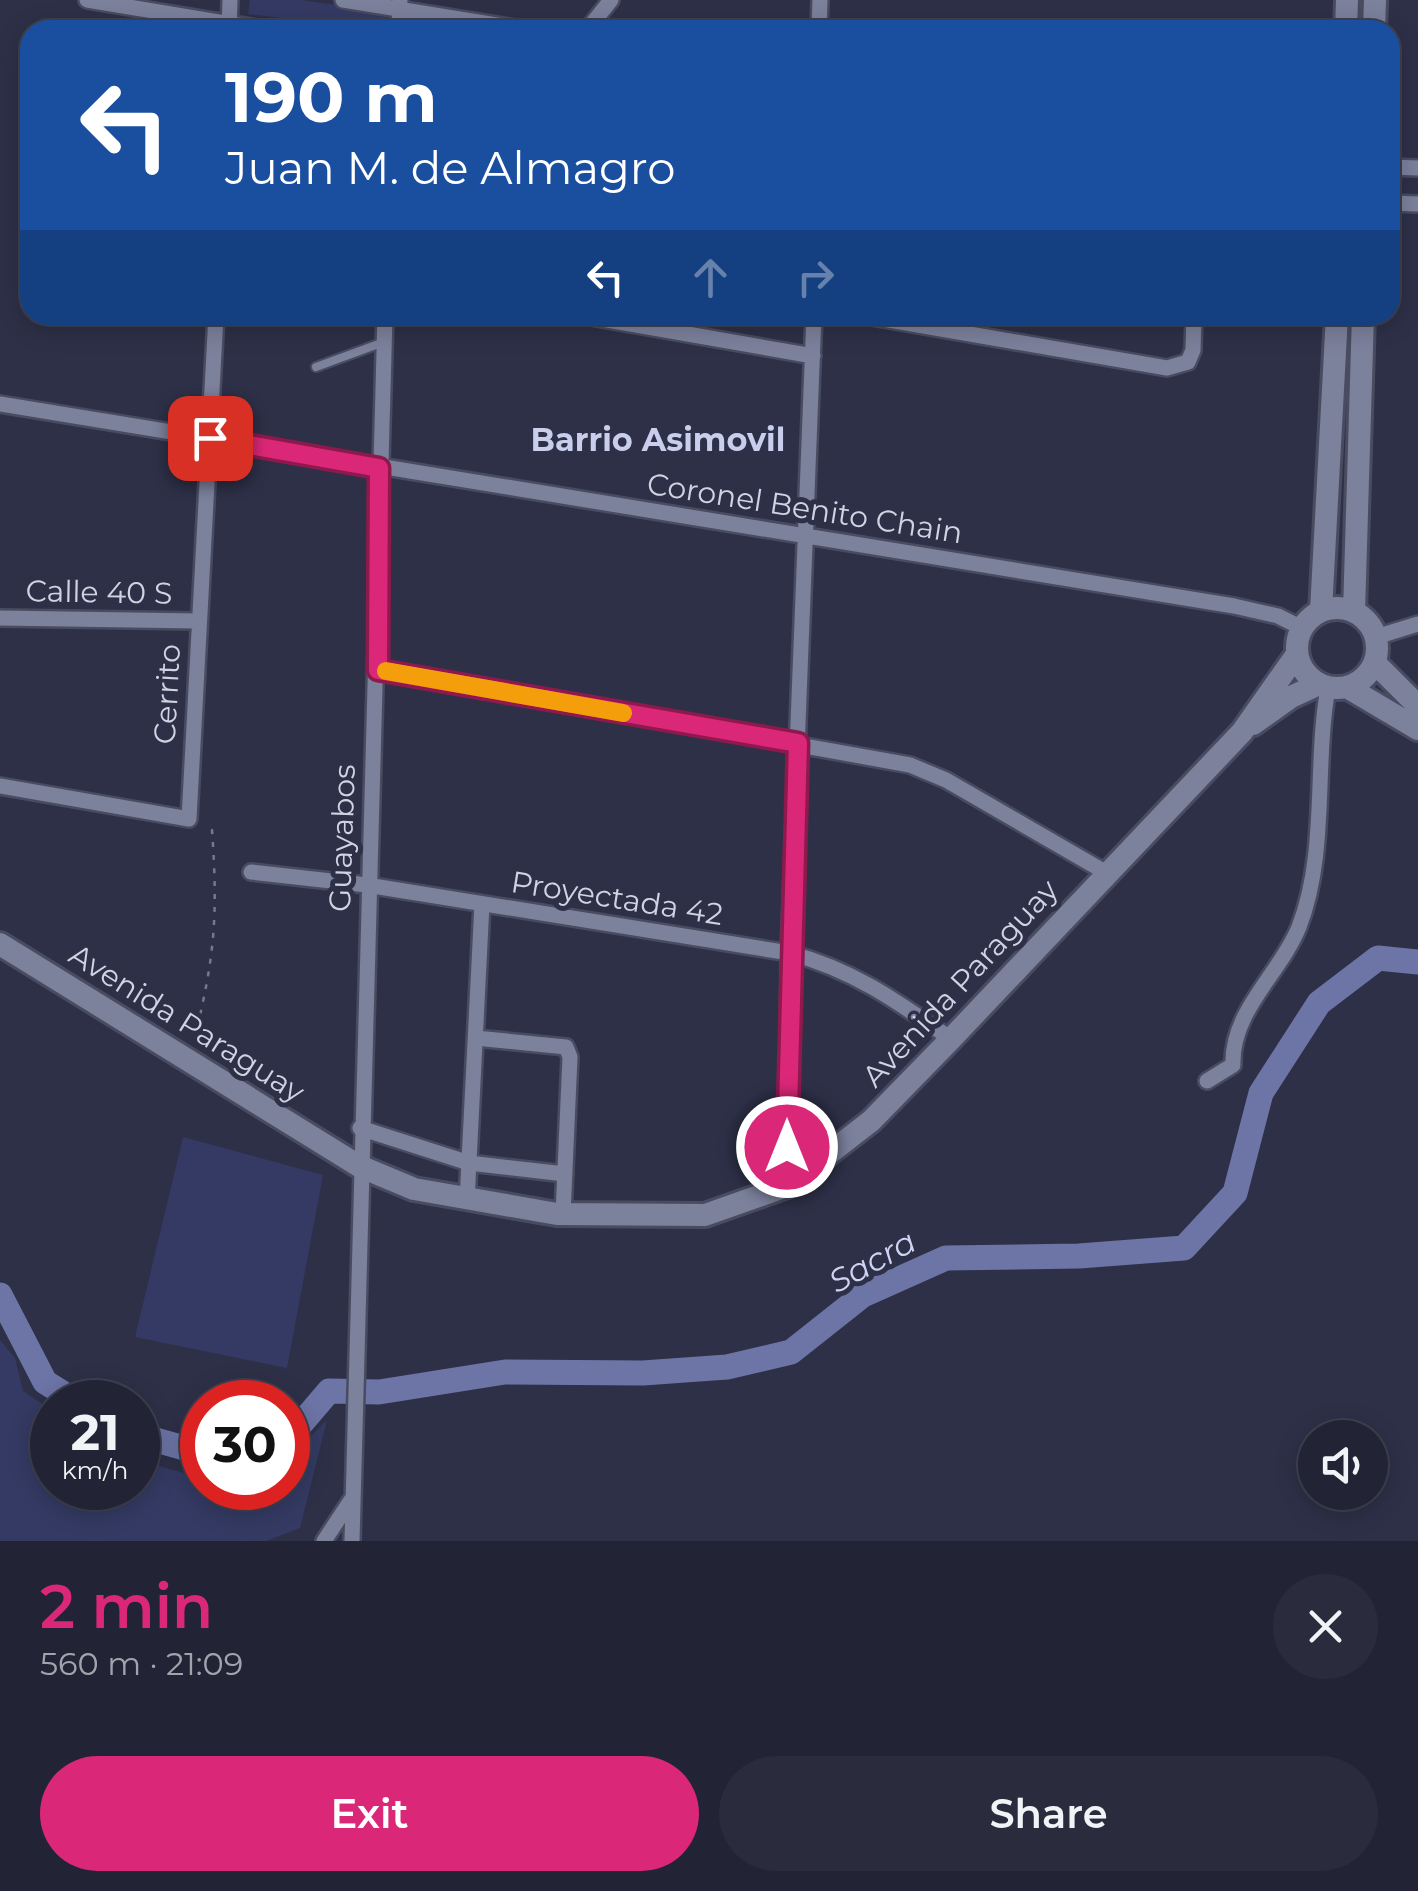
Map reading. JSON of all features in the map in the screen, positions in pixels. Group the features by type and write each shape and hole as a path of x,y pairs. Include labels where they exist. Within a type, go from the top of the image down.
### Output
{"street":[{"path":"87,0 188,20"},
{"path":"343,0 399,4 478,20"},
{"path":"594,20 611,0"},
{"name":"Cerrito","path":"189,819 216,325"},
{"name":"Guayabos","path":"352,1541 360,1128 378,670 385,325"},
{"path":"644,325 813,356"},
{"path":"787,1186 789,953 814,325"},
{"path":"918,325 1167,368 1188,362 1193,350 1194,325"},
{"path":"1321,611 1336,325"},
{"path":"1354,612 1363,325"},
{"name":"Coronel Benito Chain","path":"0,404 1262,611 1302,628"},
{"path":"1242,732 1290,697 1331,687 1364,678 1375,662 1376,637 1368,622 1354,612 1338,608 1321,611 1302,628 1297,654 1304,672 1331,687 1418,729"},
{"name":"Calle 40 S","path":"0,618 198,621"},
{"path":"1376,637 1418,624"},
{"name":"Avenida Paraguay","path":"0,944 359,1166 414,1188 467,1202 563,1214 705,1216 787,1186 871,1120 952,1040 1105,872 1242,732 1297,654"},
{"path":"1375,662 1418,706"},
{"path":"378,670 866,754 928,772 1105,872"},
{"path":"1207,1081 1233,1065 1232,1048 1240,1024 1299,928 1313,866 1331,687"},
{"path":"0,786 189,819"},
{"name":"Proyectada 42","path":"252,872 367,886 789,953 832,964 873,984 952,1040"},
{"path":"467,1202 482,904"},
{"path":"476,1038 566,1047 570,1057 563,1214"},
{"path":"360,1128 469,1163 565,1174"},
{"path":"324,1541 353,1496"}],"lane":[{"path":"316,368 384,342"}],"path":[{"path":"189,819 212,830 218,911 213,964 189,1058"}],"shaded area":[{"path":"250,0 301,0 388,12 387,20 299,20 248,14"},
{"path":"183,1137 323,1175 287,1368 135,1337"},
{"path":"0,1340 15,1358 23,1391 30,1396 30,1510 160,1510 160,1466 180,1472 180,1510 304,1510 300,1528 266,1541 0,1541"},
{"path":"327,1420 310,1488 310,1437"}],"waterway":[{"name":"Sacra","path":"310,1413 329,1391 379,1392 505,1372 643,1373 727,1367 791,1352 863,1295 946,1258 1079,1256 1184,1248 1235,1193 1261,1093 1319,1003 1378,958 1418,962"},
{"name":"Sacra","path":"0,1295 44,1380"},
{"name":"Sacra","path":"160,1441 180,1447"}],"slow traffic":[{"path":"386,671 623,713"}],"district":[{"name":"Barrio Asimovil","path":"658,439"}],"route":[{"path":"210,438 379,468 378,670 798,743 789,953 787,1147"}]}
